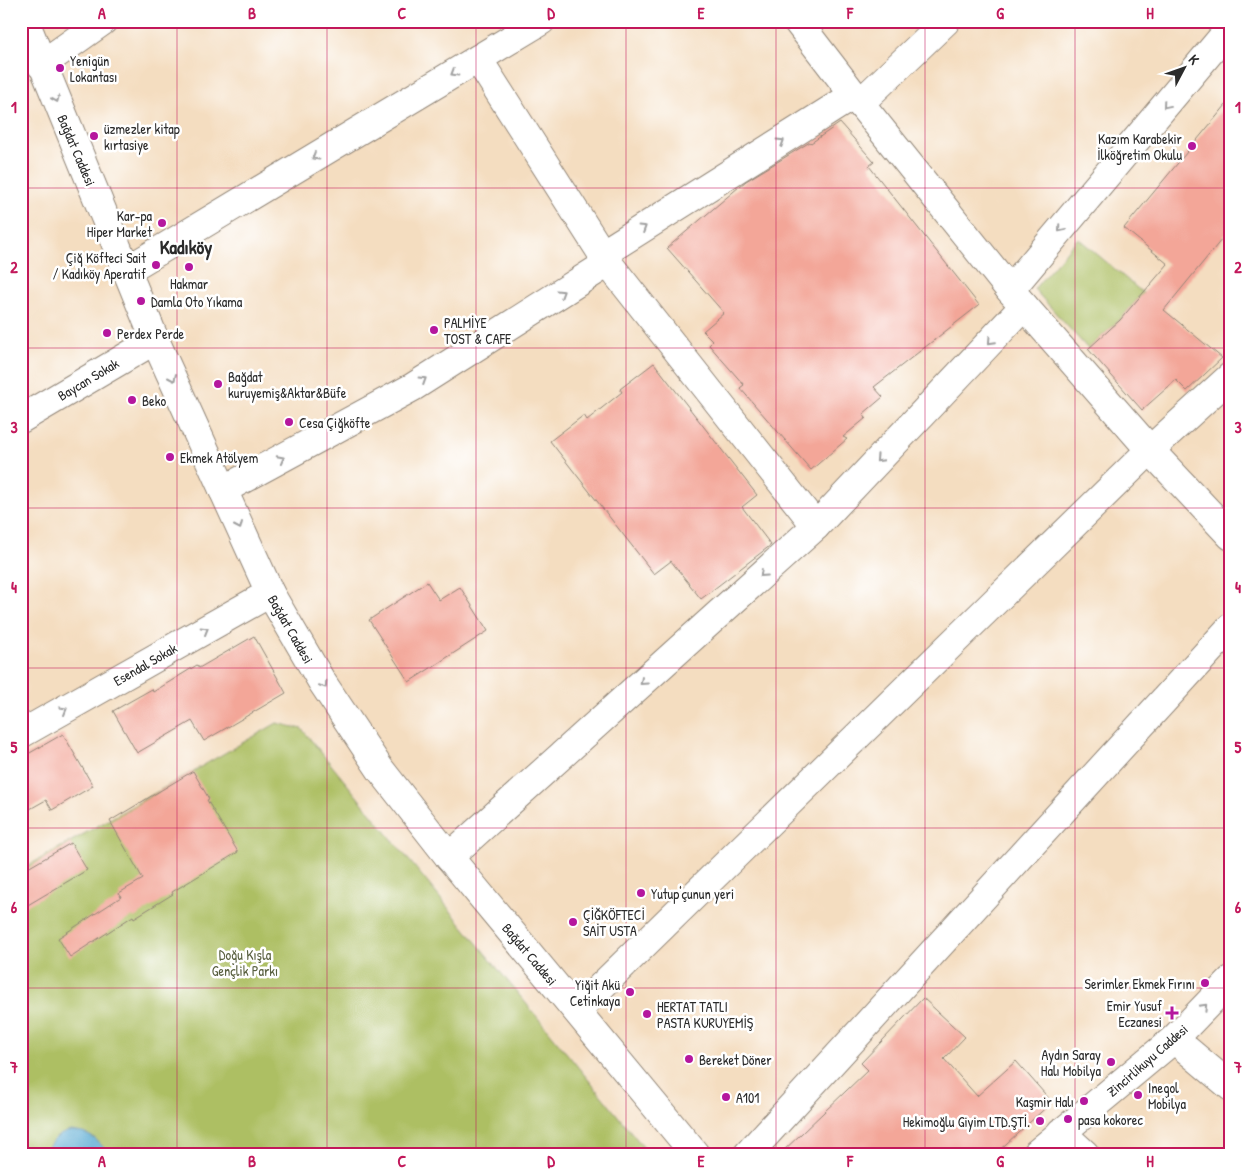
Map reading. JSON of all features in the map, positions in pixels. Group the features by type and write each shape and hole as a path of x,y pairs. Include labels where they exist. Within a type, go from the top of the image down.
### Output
{"street":[{"name":"Bağdat Caddesi","path":"25,21 33,59 127,270 155,340 270,593 322,682 380,769 450,857 696,1154"},
{"path":"33,59 103,21"},
{"path":"127,270 541,21"},
{"path":"797,21 857,99 1017,298 1150,450 1231,536"},
{"path":"223,490 413,387 605,258 857,99 946,21"},
{"path":"450,857 816,526 1017,298 1231,27"},
{"path":"478,59 605,258 816,526"},
{"name":"Baycan Sokak","path":"21,419 155,340"},
{"path":"577,1010 1150,450 1231,376"},
{"name":"Esendal Sokak","path":"21,734 270,593"},
{"path":"748,1154 1231,627"},
{"name":"Zincirlikuyu Caddesi","path":"1036,1154 1174,1039 1231,980"},
{"path":"1174,1039 1231,1086"},
{"path":"1061,1132 1086,1154"}],"green space":[{"path":"1078,238 1143,293 1120,320 1088,349 1034,289"},
{"name":"Doğu Kışla Gençlik Parkı","path":"277,723 302,729 649,1154 21,1154 21,870"}],"water":[{"path":"71,1131 89,1135 101,1144 109,1154 44,1154 55,1139"}],"building":[{"path":"1231,99 1231,228 1164,310 1222,358 1187,391 1176,380 1142,410 1088,349 1120,320 1168,264 1124,228"},
{"path":"840,123 874,162 869,166 979,305 874,387 883,397 863,414 866,418 843,437 847,439 811,470 740,388 744,385 709,345 713,341 703,331 724,313 667,248 746,181 811,143"},
{"path":"654,363 757,495 742,507 771,545 701,599 671,561 654,574 550,441 584,415 587,420 622,392 620,389"},
{"path":"427,582 439,600 460,587 488,631 409,682 369,620"},
{"path":"254,636 286,693 204,741 192,721 137,753 113,711 152,689 153,692 197,665 199,668"},
{"path":"63,734 93,786 52,810 46,800 21,814 21,758"},
{"path":"193,771 209,799 207,800 238,852 70,957 58,938 121,897 119,893 143,879 110,821"},
{"path":"71,843 87,870 21,909 21,872"},
{"path":"923,998 965,1037 944,1059 977,1096 1016,1061 1052,1102 995,1154 780,1154 868,1070 861,1063"}],"place":[{"name":"Yenigün Lokantası","path":"60,68"},
{"name":"üzmezler kitap kırtasiye","path":"94,136"},
{"name":"Kazım Karabekir İlköğretim Okulu","path":"1192,146"},
{"name":"Kar-pa Hiper Market","path":"162,223"},
{"name":"Çiğ Köfteci Sait / Kadıköy Aperatif","path":"156,265"},
{"name":"Hakmar","path":"189,267"},
{"name":"Damla Oto Yıkama","path":"141,301"},
{"name":"PALMİYE TOST & CAFE","path":"434,330"},
{"name":"Perdex Perde","path":"107,333"},
{"name":"Bağdat kuruyemiş&Aktar&Büfe","path":"218,384"},
{"name":"Beko","path":"132,400"},
{"name":"Cesa Çiğköfte","path":"289,422"},
{"name":"Ekmek Atölyem","path":"170,457"},
{"name":"Yutup'çunun yeri","path":"641,893"},
{"name":"ÇİĞKÖFTECİ SAİT USTA","path":"573,922"},
{"name":"Serimler Ekmek Fırını","path":"1205,983"},
{"name":"Yiğit Akü Cetinkaya","path":"630,992"},
{"name":"Emir Yusuf Eczanesi","path":"1172,1013"},
{"name":"HERTAT TATLI PASTA KURUYEMİŞ","path":"647,1014"},
{"name":"Bereket Döner","path":"689,1059"},
{"name":"Aydın Saray Halı Mobilya","path":"1111,1062"},
{"name":"Inegol Mobilya","path":"1138,1095"},
{"name":"A101","path":"726,1097"},
{"name":"Kaşmir Halı","path":"1084,1101"},
{"name":"pasa kokorec","path":"1068,1119"},
{"name":"Hekimoğlu Giyim LTD.ŞTİ.","path":"1040,1121"}],"district":[{"name":"Kadıköy","path":"186,247"}]}
